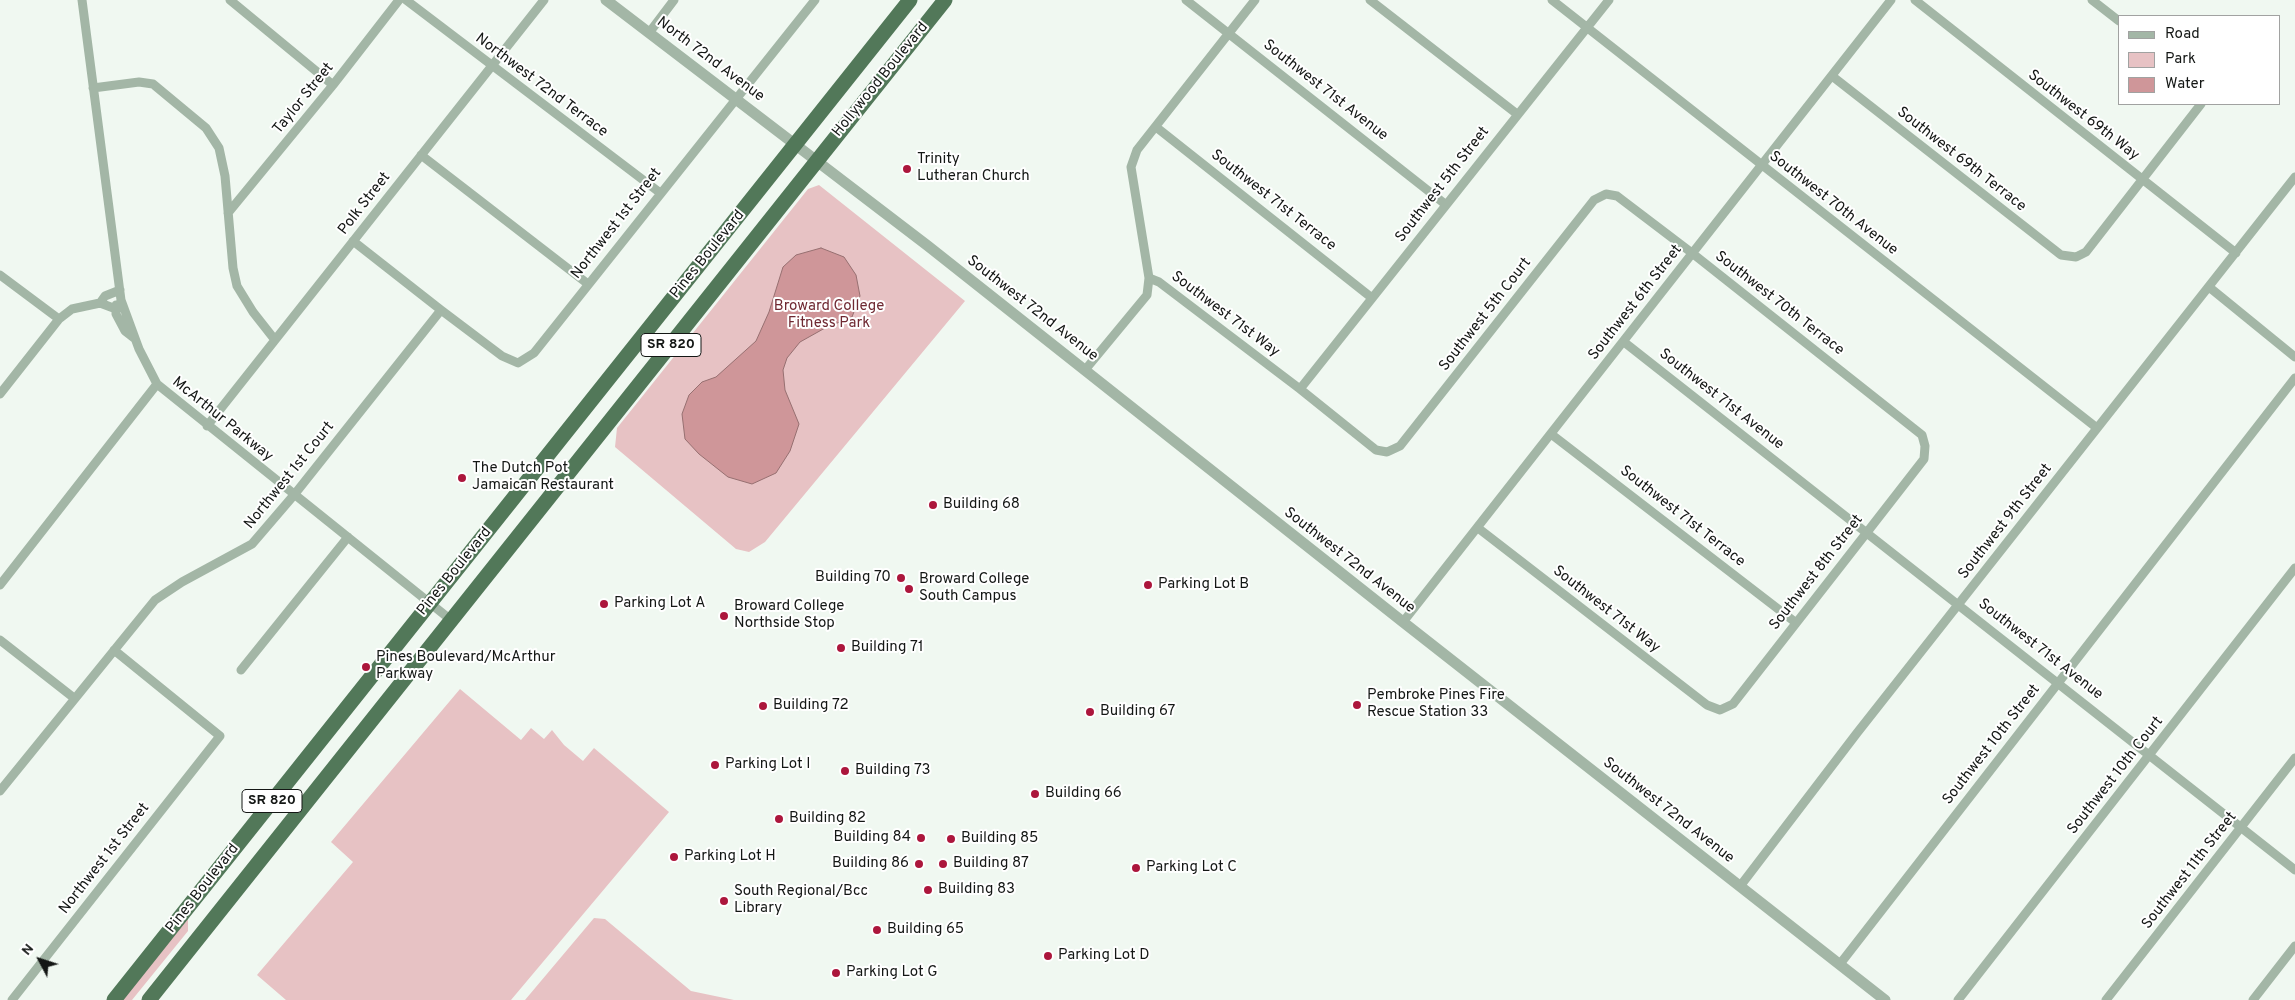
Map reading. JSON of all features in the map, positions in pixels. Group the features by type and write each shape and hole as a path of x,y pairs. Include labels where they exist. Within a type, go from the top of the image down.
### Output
{"highway":[{"name":"Hollywood Boulevard","path":"796,144 910,0"},
{"name":"Hollywood Boulevard","path":"817,159 945,0"},
{"name":"Pines Boulevard","path":"114,1000 796,144"},
{"name":"Pines Boulevard","path":"149,1000 596,440 817,159"},
{"path":"586,408 587,422 596,440"}],"street":[{"name":"McArthur Parkway","path":"82,0 118,275 116,309 125,331 135,338"},
{"path":"230,0 333,85"},
{"name":"Taylor Street","path":"228,213 333,85 399,0"},
{"name":"Northwest 72nd Terrace","path":"406,0 492,67 660,192"},
{"name":"Polk Street","path":"207,426 544,0"},
{"name":"North 72nd Avenue","path":"606,0 796,144"},
{"path":"649,33 674,0"},
{"name":"Northwest 1st Street","path":"441,310 502,356 518,363 534,353 660,192 815,0"},
{"name":"Southwest 71st Avenue","path":"1186,0 1445,204"},
{"name":"Southwest 71st Way","path":"1255,0 1137,150 1131,167 1149,278 1159,282 1300,389 1376,450 1387,452"},
{"path":"1370,0 1517,114"},
{"name":"Southwest 70th Avenue","path":"1552,0 2097,428"},
{"name":"Southwest 5th Street","path":"1300,389 1445,204 1609,0"},
{"name":"Southwest 6th Street","path":"1403,622 1891,0"},
{"name":"Southwest 69th Way","path":"1915,0 2236,253"},
{"path":"2092,0 2118,20"},
{"name":"Southwest 69th Terrace","path":"1832,76 2061,255 2076,257 2086,252 2143,181"},
{"path":"93,88 140,82 153,84 206,128 219,148 237,286 253,312 275,340"},
{"path":"2143,181 2200,105"},
{"name":"Southwest 71st Terrace","path":"1156,127 1372,298"},
{"name":"Southwest 72nd Avenue","path":"796,144 1885,1000"},
{"path":"421,155 588,284"},
{"name":"Southwest 9th Street","path":"1741,885 1857,733 2295,177"},
{"name":"Southwest 70th Terrace","path":"1606,194 1617,196 1692,252 1922,435 1925,446"},
{"name":"Southwest 5th Court","path":"1387,452 1400,446 1594,200 1606,194"},
{"path":"353,241 441,310"},
{"path":"0,275 59,319"},
{"path":"1085,370 1147,296 1149,278"},
{"path":"2209,287 2295,357"},
{"name":"McArthur Parkway","path":"118,290 135,338 158,384 207,426 451,620"},
{"path":"100,303 105,296 118,290"},
{"path":"0,394 59,319 72,310 100,303 116,309"},
{"name":"Northwest 1st Court","path":"0,791 155,600 182,582 252,544 294,495 441,310"},
{"name":"Southwest 71st Avenue","path":"1624,342 1960,604 2295,870"},
{"name":"Southwest 10th Street","path":"1840,964 2295,378"},
{"path":"0,585 158,384"},
{"name":"Southwest 71st Terrace","path":"1552,434 1795,622"},
{"name":"Southwest 8th Street","path":"1720,710 1732,704 1868,532 1924,459 1925,446"},
{"name":"Southwest 71st Way","path":"1478,528 1706,705 1720,710"},
{"path":"241,670 348,538"},
{"name":"Southwest 10th Court","path":"1958,1000 2295,568"},
{"path":"0,640 74,698"},
{"name":"Northwest 1st Street","path":"12,1000 220,736 114,650"},
{"name":"Southwest 11th Street","path":"2106,1000 2295,758"},
{"path":"2253,1000 2295,946"}],"green space":[{"name":"Broward College Fitness Park","path":"819,185 965,301 765,542 749,552 736,549 615,447 617,428 808,189"},
{"path":"460,689 521,740 531,728 544,739 552,730 564,745 583,761 594,748 669,812 511,1000 286,1000 257,975 353,862 331,842"},
{"path":"188,918 188,931 132,1000 122,1000"},
{"path":"594,918 605,919 691,991 734,1000 525,1000"}],"water":[{"path":"821,248 844,257 856,275 860,296 852,317 825,328 800,342 787,358 783,370 785,390 799,424 790,451 776,473 752,484 728,477 699,454 685,439 682,414 689,395 702,382 716,377 756,341 769,312 783,267 796,255"}],"place":[{"name":"Trinity Lutheran Church","path":"907,169"},
{"name":"The Dutch Pot Jamaican Restaurant","path":"462,478"},
{"name":"Building 68","path":"933,505"},
{"name":"Building 70","path":"901,578"},
{"name":"Parking Lot B","path":"1148,585"},
{"name":"Broward College South Campus","path":"909,589"},
{"name":"Parking Lot A","path":"604,604"},
{"name":"Broward College Northside Stop","path":"724,616"},
{"name":"Building 71","path":"841,648"},
{"name":"Pines Boulevard/McArthur Parkway","path":"366,667"},
{"name":"Pembroke Pines Fire Rescue Station 33","path":"1357,705"},
{"name":"Building 72","path":"763,706"},
{"name":"Building 67","path":"1090,712"},
{"name":"Parking Lot I","path":"715,765"},
{"name":"Building 73","path":"845,771"},
{"name":"Building 66","path":"1035,794"},
{"name":"Building 82","path":"779,819"},
{"name":"Building 84","path":"921,838"},
{"name":"Building 85","path":"951,839"},
{"name":"Parking Lot H","path":"674,857"},
{"name":"Building 86","path":"919,864"},
{"name":"Building 87","path":"943,864"},
{"name":"Parking Lot C","path":"1136,868"},
{"name":"Building 83","path":"928,890"},
{"name":"South Regional/Bcc Library","path":"724,901"},
{"name":"Building 65","path":"877,930"},
{"name":"Parking Lot D","path":"1048,956"},
{"name":"Parking Lot G","path":"836,973"}]}
